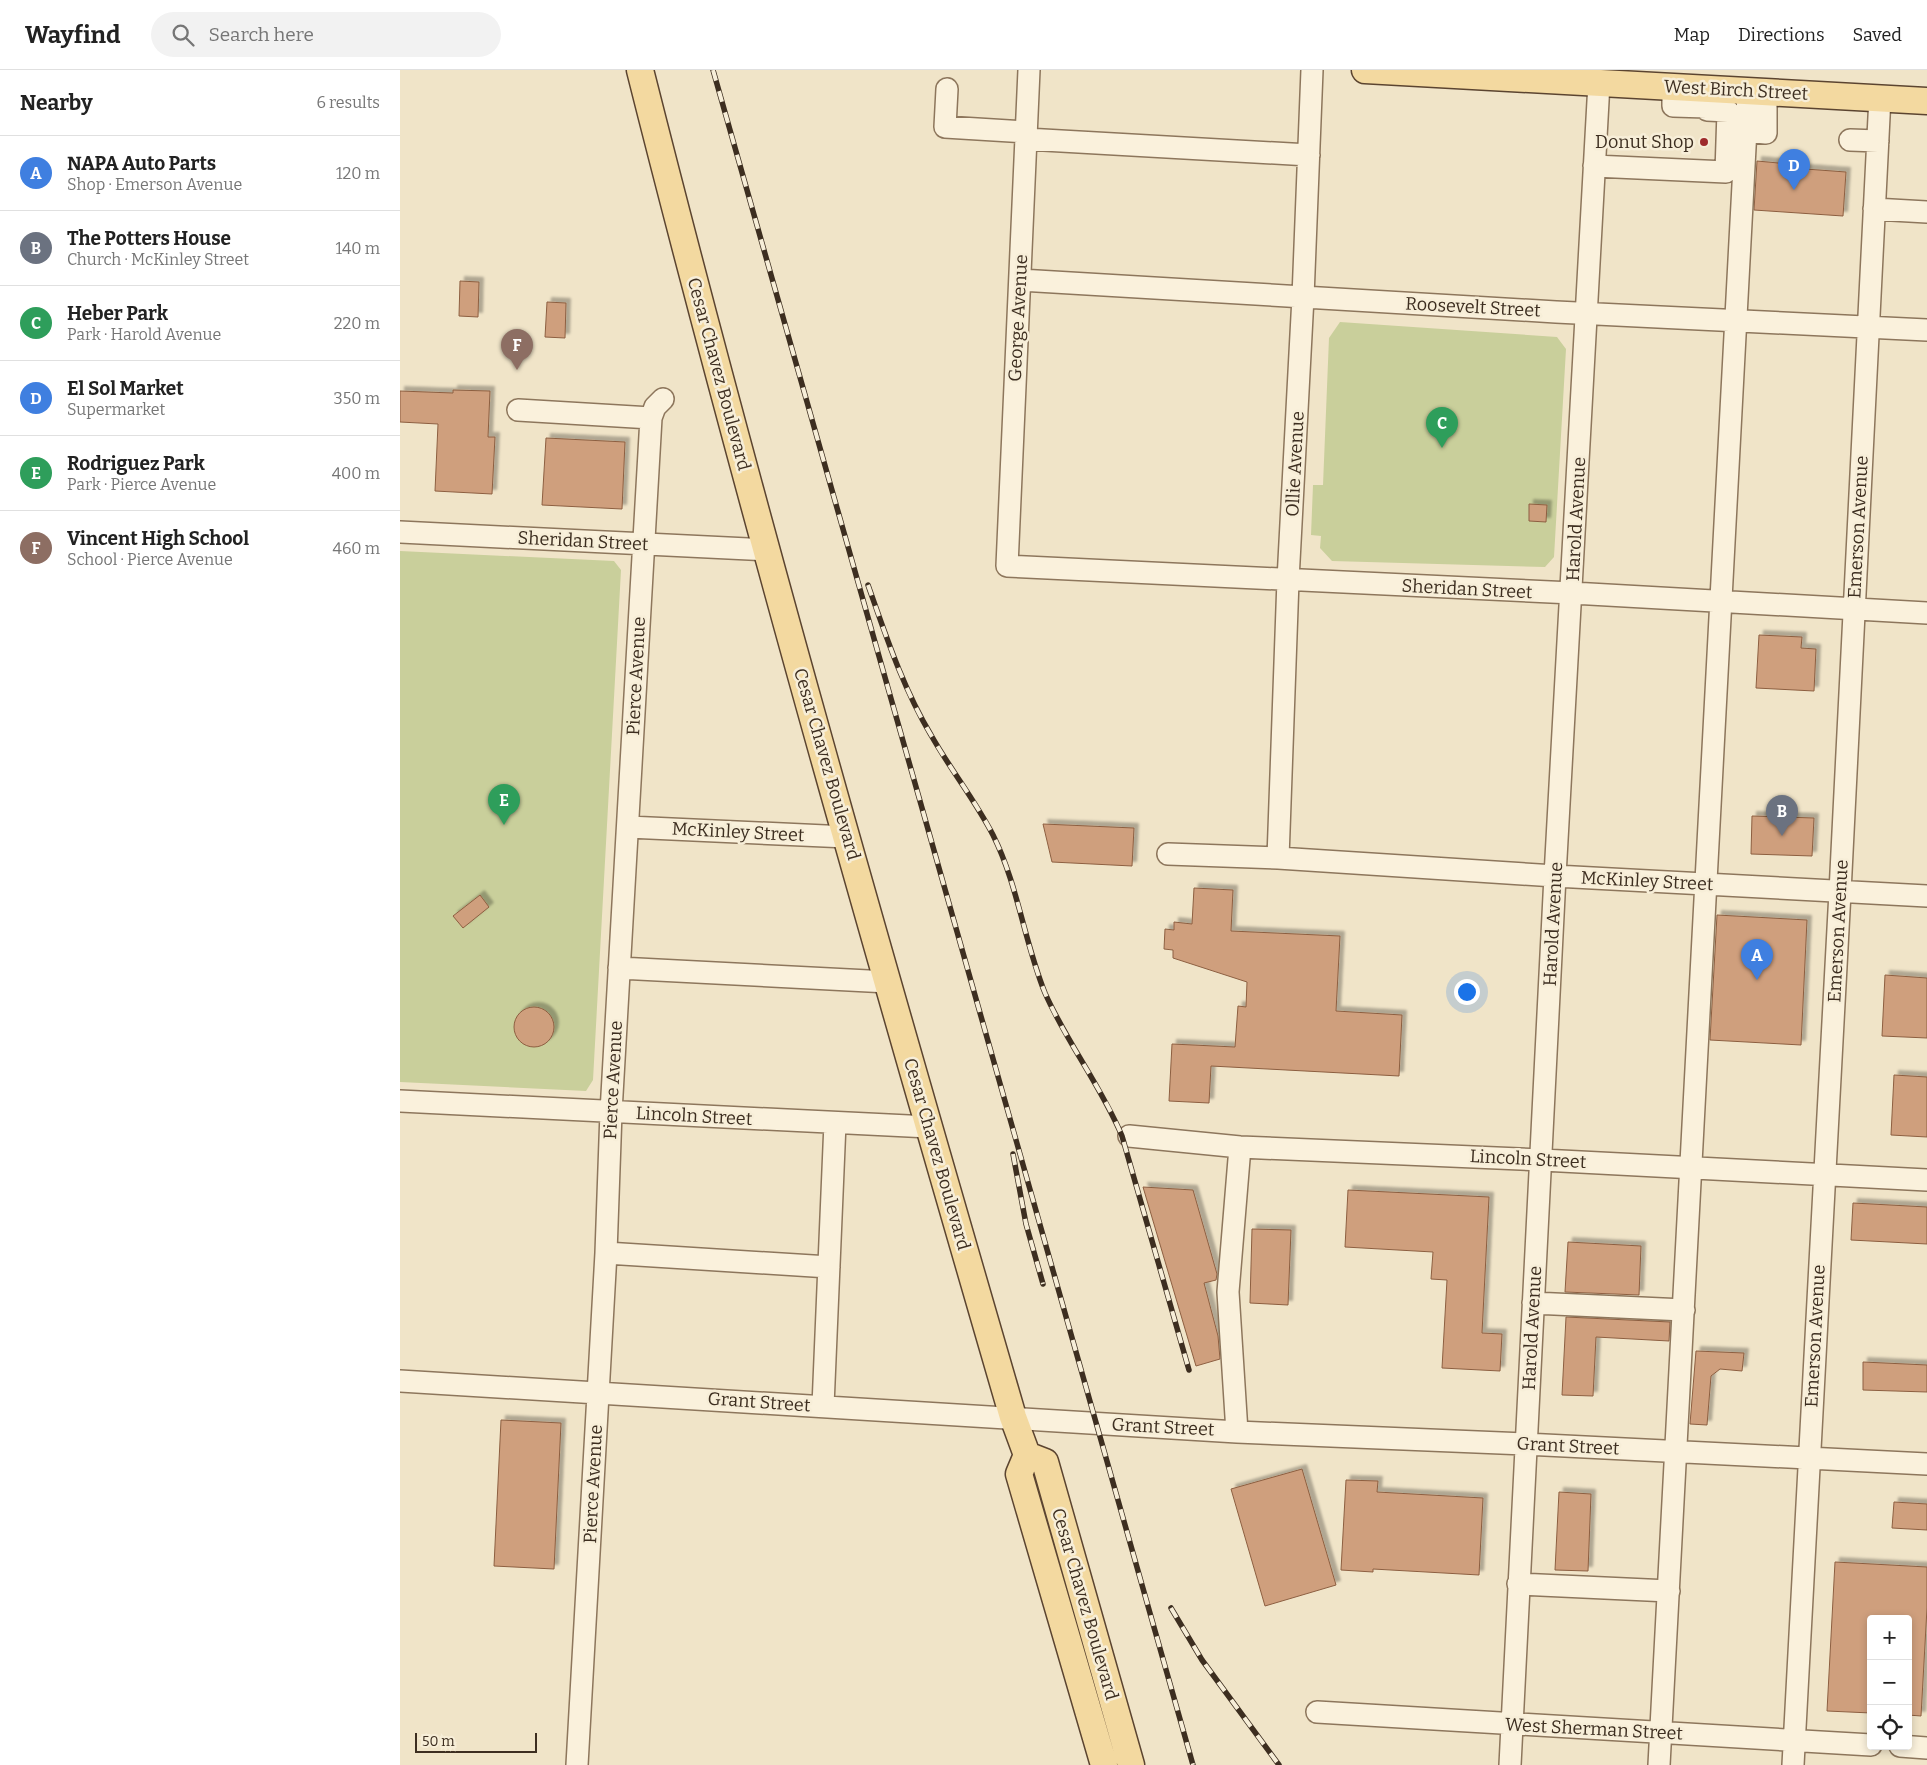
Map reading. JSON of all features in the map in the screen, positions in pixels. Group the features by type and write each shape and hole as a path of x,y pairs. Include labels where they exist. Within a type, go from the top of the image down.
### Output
{"main road":[{"name":"Cesar Chavez Boulevard","path":"640,70 767,550 847,837 1013,1418 1027,1455 1019,1474 1104,1765"},
{"name":"West Birch Street","path":"1365,70 1599,83 1674,76 1708,98 1757,91 1927,101"},
{"path":"1599,83 1625,70"},
{"name":"Cesar Chavez Boulevard","path":"1027,1455 1045,1462 1131,1765"},
{"path":"1057,1603 1050,1631 1088,1765"}],"street":[{"name":"George Avenue","path":"1007,566 1029,70"},
{"name":"Ollie Avenue","path":"1278,858 1288,580 1303,297 1312,70"},
{"name":"Harold Avenue","path":"1510,1765 1555,876 1599,83"},
{"path":"947,89 945,126 1026,136 1309,155"},
{"path":"1659,1765 1746,131 1757,91"},
{"path":"1594,166 1726,172 1728,111 1707,110 1708,98"},
{"name":"Emerson Avenue","path":"1793,1765 1880,98"},
{"path":"1850,140 1878,141"},
{"path":"1874,209 1927,212"},
{"name":"Roosevelt Street","path":"1020,280 1586,313 1927,330"},
{"name":"Pierce Avenue","path":"577,1765 606,1252 611,1112 642,544 651,418 655,407 662,399"},
{"path":"518,410 651,418"},
{"name":"Sheridan Street","path":"400,532 767,550"},
{"name":"Sheridan Street","path":"1007,566 1927,613"},
{"name":"McKinley Street","path":"628,828 847,837"},
{"name":"McKinley Street","path":"1168,854 1278,858 1555,876 1927,896"},
{"path":"619,968 888,982"},
{"name":"Lincoln Street","path":"400,1100 929,1127"},
{"path":"824,1406 835,1122"},
{"name":"Lincoln Street","path":"1129,1136 1240,1147 1691,1167 1927,1180"},
{"path":"1237,1432 1228,1292 1240,1147"},
{"path":"606,1252 829,1267"},
{"path":"1534,1303 1684,1310"},
{"name":"Grant Street","path":"400,1381 1237,1432 1927,1464"},
{"path":"1518,1584 1669,1591"},
{"name":"West Sherman Street","path":"1317,1712 1867,1745"},
{"path":"1912,1747 1927,1748"}],"green space":[{"path":"1340,322 1557,337 1566,349 1554,557 1545,567 1332,561 1320,548 1321,536 1311,535 1313,485 1323,485 1329,338"},
{"path":"400,551 614,561 621,570 593,1080 586,1091 400,1082"}],"building":[{"path":"1757,161 1789,164 1792,168 1846,172 1843,216 1754,210"},
{"path":"460,281 479,282 478,317 459,316"},
{"path":"547,302 566,303 565,338 545,337"},
{"path":"453,390 490,391 488,437 495,437 492,494 435,491 438,424 400,422 400,391 453,393"},
{"path":"546,438 625,442 622,509 542,505"},
{"path":"1529,504 1547,505 1546,522 1529,521"},
{"path":"1759,635 1802,637 1801,648 1816,649 1814,691 1756,688"},
{"path":"1752,816 1814,818 1812,856 1751,854"},
{"path":"1043,824 1134,828 1132,866 1052,862"},
{"path":"1194,888 1233,890 1231,931 1340,936 1336,1011 1402,1015 1399,1076 1211,1066 1209,1103 1169,1101 1172,1044 1235,1047 1238,1006 1246,1007 1247,982 1173,958 1173,950 1164,949 1165,929 1174,930 1174,922 1192,924"},
{"path":"480,895 489,907 463,928 453,916"},
{"path":"1717,915 1807,920 1801,1045 1710,1040"},
{"path":"1885,975 1927,978 1927,1038 1882,1036"},
{"path":"538,1007 545,1010 551,1016 554,1027 553,1035 545,1044 538,1047 530,1047 523,1044 515,1035 514,1023 517,1016 526,1008"},
{"path":"1894,1075 1927,1077 1927,1137 1891,1135"},
{"path":"1143,1187 1193,1190 1217,1274 1216,1280 1204,1283 1218,1336 1220,1359 1196,1366"},
{"path":"1348,1190 1489,1197 1482,1333 1502,1334 1500,1371 1442,1368 1447,1280 1431,1279 1433,1252 1345,1247"},
{"path":"1853,1203 1927,1207 1927,1244 1851,1240"},
{"path":"1252,1229 1291,1230 1288,1305 1250,1303"},
{"path":"1568,1242 1641,1246 1639,1295 1565,1292"},
{"path":"1566,1317 1670,1322 1669,1341 1596,1337 1593,1396 1562,1395"},
{"path":"1696,1351 1744,1353 1742,1371 1720,1369 1711,1376 1707,1425 1690,1424"},
{"path":"1863,1362 1927,1365 1927,1392 1863,1390"},
{"path":"501,1420 561,1423 554,1569 494,1566"},
{"path":"1302,1469 1336,1585 1265,1606 1231,1489"},
{"path":"1346,1480 1378,1481 1377,1492 1483,1498 1479,1575 1373,1569 1373,1572 1341,1570"},
{"path":"1559,1492 1591,1494 1588,1571 1555,1570"},
{"path":"1894,1502 1927,1504 1927,1530 1892,1528"},
{"path":"1835,1562 1927,1567 1927,1608 1921,1716 1912,1715 1912,1615 1867,1615 1867,1713 1827,1711"}],"railway":[{"path":"713,70 1193,1765"},
{"path":"868,585 896,662 912,699 938,748 986,822 1002,854 1045,993 1122,1136 1189,1370"},
{"path":"1013,1154 1026,1224 1043,1284"},
{"path":"1171,1608 1202,1660 1279,1765"}],"place":[{"name":"Donut Shop","path":"1704,142"},
{"name":"El Sol Market","path":"1794,190"},
{"name":"Vincent High School","path":"517,370"},
{"name":"Heber Park","path":"1442,448"},
{"name":"Rodriguez Park","path":"504,825"},
{"name":"The Potters House","path":"1782,836"},
{"name":"NAPA Auto Parts","path":"1757,980"}]}
